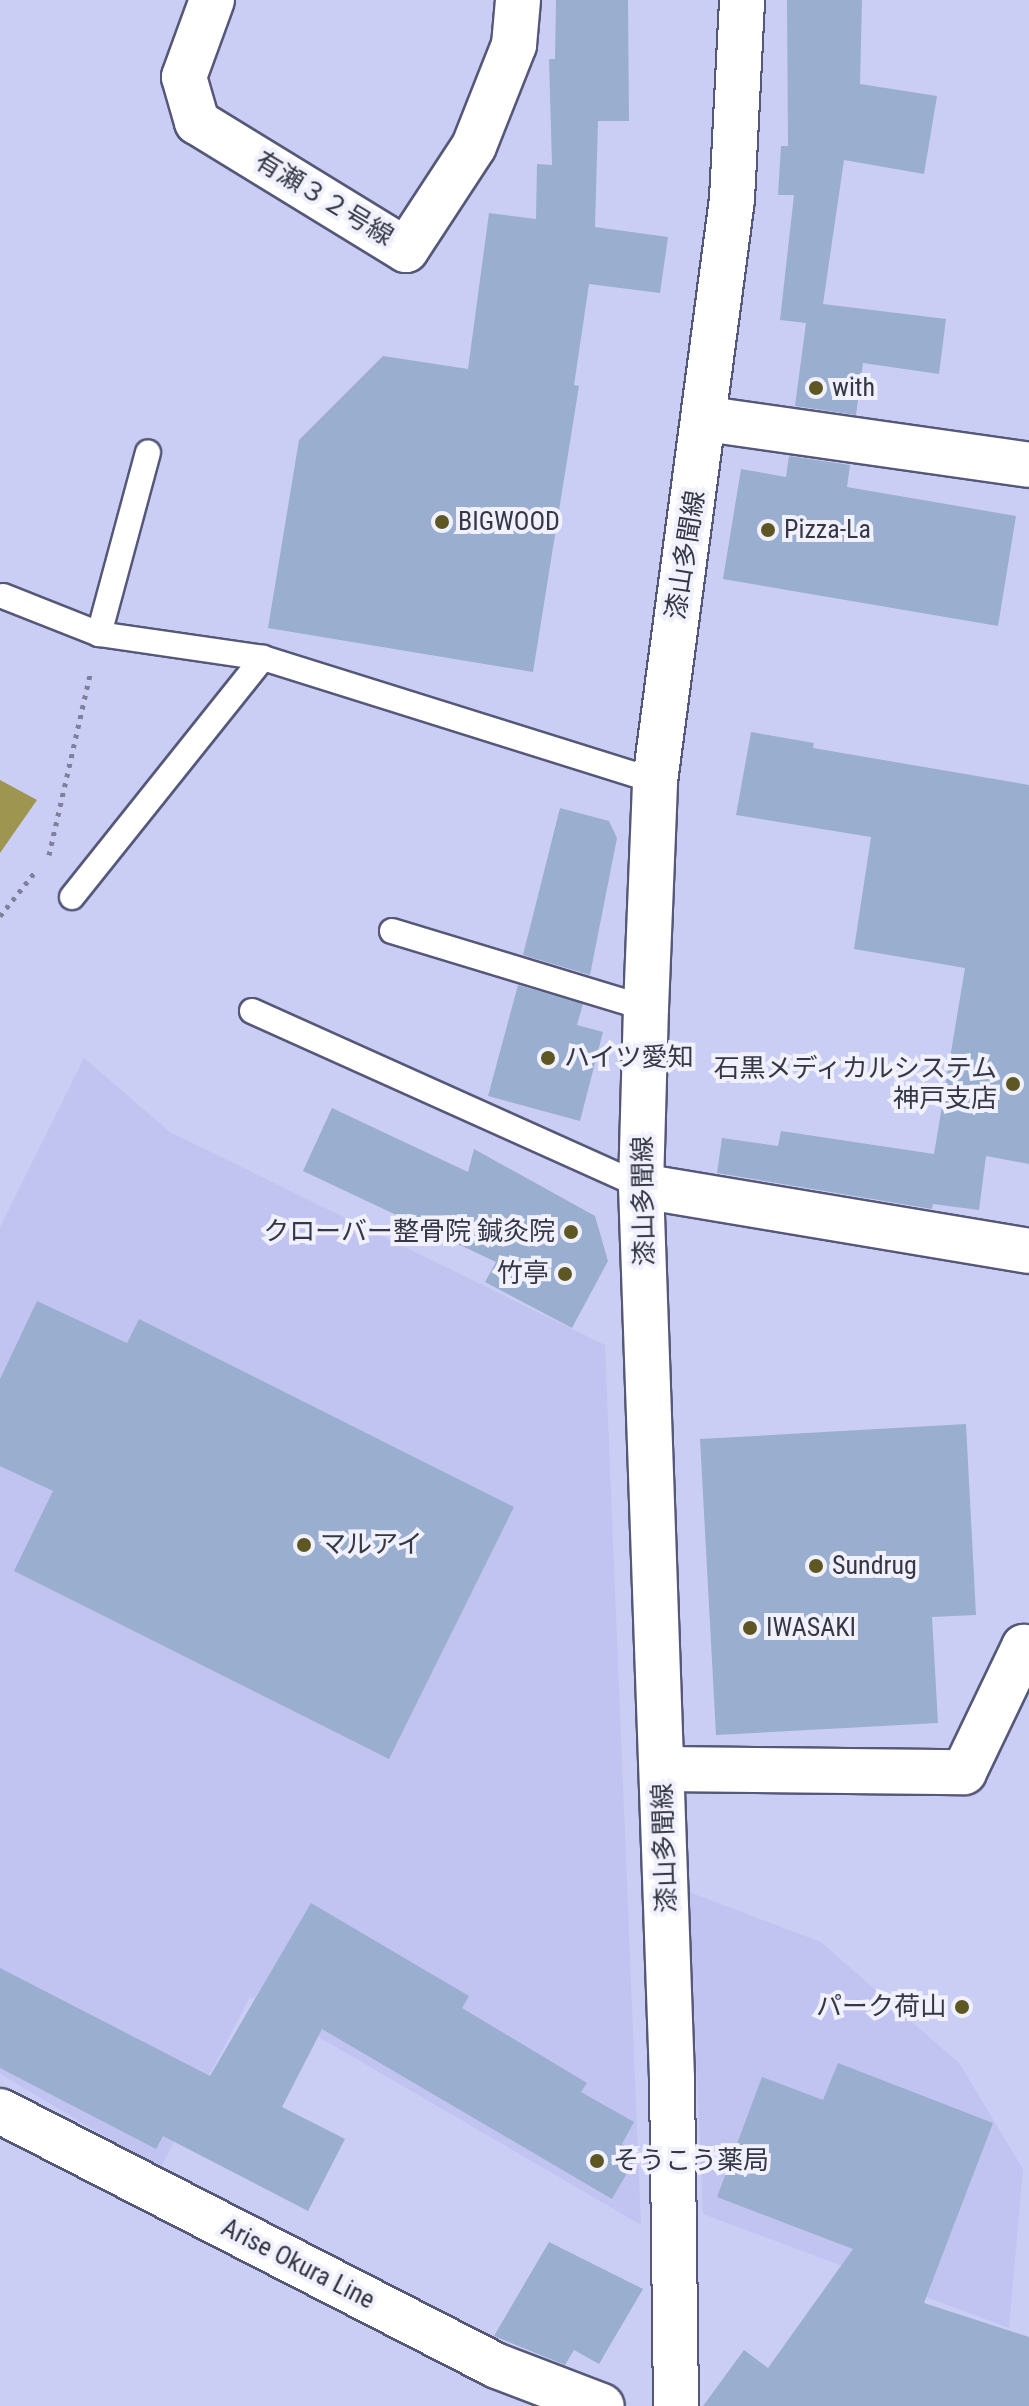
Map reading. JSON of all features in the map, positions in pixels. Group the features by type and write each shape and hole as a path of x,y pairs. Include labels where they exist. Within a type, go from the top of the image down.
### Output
{"street":[{"name":"有瀬３２号線","path":"212,0 184,77 197,122 406,250 474,146 514,45 518,0"},
{"name":"漆山多聞線","path":"676,2406 662,1769 641,1186 655,781 707,419 732,199 742,0"},
{"path":"707,419 1029,465"},
{"path":"641,1186 1029,1251"},
{"path":"662,1769 964,1772 1024,1647 1029,1649"},
{"name":"Arise Okura Line","path":"0,2111 497,2366 602,2406"}],"lane":[{"path":"99,634 148,453"},
{"path":"3,596 99,634 263,658 655,781"},
{"path":"72,897 263,658"},
{"path":"392,931 646,1008"},
{"path":"252,1011 641,1186"}],"path":[{"path":"0,916 52,853 99,634"}],"shaded area":[{"path":"0,780 37,800 0,853"},
{"path":"84,1058 170,1132 605,1345 641,2225 250,1997 160,2169 0,2074 0,1227"},
{"path":"689,1892 821,1942 960,2064 1023,2169 1009,2328 703,2214"}],"building":[{"path":"556,0 628,0 629,121 598,121 595,227 668,237 660,293 589,284 574,385 579,386 533,672 268,628 299,440 383,356 468,369 489,213 536,219 537,164 552,165 549,59 555,59"},
{"path":"787,0 862,0 860,84 937,96 924,174 844,160 823,304 946,319 939,374 863,363 856,415 795,406 806,323 780,320 794,195 778,195 781,146 788,146"},
{"path":"789,456 850,465 847,487 1016,516 998,626 723,579 741,469 786,477"},
{"path":"751,732 814,743 813,748 1029,785 1029,1164 986,1156 979,1210 933,1204 932,1209 717,1173 722,1138 778,1146 781,1131 934,1154 965,968 854,949 871,837 736,815"},
{"path":"560,808 609,821 617,838 590,975 523,955"},
{"name":"ハイツ愛知","path":"518,985 583,1004 577,1025 603,1032 580,1121 488,1096"},
{"path":"332,1108 468,1172 474,1149 595,1216 608,1261 572,1328 485,1282 496,1262 303,1171"},
{"path":"37,1301 127,1343 139,1319 514,1507 389,1759 14,1571 53,1491 0,1466 0,1379"},
{"path":"966,1424 976,1615 932,1617 938,1723 716,1735 700,1439"},
{"path":"311,1903 469,1996 462,2008 587,2083 581,2092 634,2122 622,2144 638,2154 612,2199 322,2029 282,2107 345,2139 308,2211 163,2136 156,2149 0,2068 0,1968 210,2076"},
{"path":"838,2063 993,2123 924,2303 1029,2337 1029,2406 703,2406 744,2350 768,2368 853,2249 717,2197 762,2077 823,2100"},
{"path":"549,2242 643,2289 599,2364 574,2350 565,2365 494,2336"}],"place":[{"name":"with","path":"816,388"},
{"name":"BIGWOOD","path":"442,522"},
{"name":"Pizza-La","path":"768,530"},
{"name":"ハイツ愛知","path":"548,1058"},
{"name":"石黒メディカルシステム 神戸支店","path":"1013,1084"},
{"name":"クローバー整骨院 鍼灸院","path":"571,1232"},
{"name":"竹亭","path":"565,1274"},
{"name":"マルアイ","path":"304,1545"},
{"name":"Sundrug","path":"816,1566"},
{"name":"IWASAKI","path":"750,1628"},
{"name":"パーク荷山","path":"962,2007"},
{"name":"そうこう薬局","path":"597,2161"}]}
